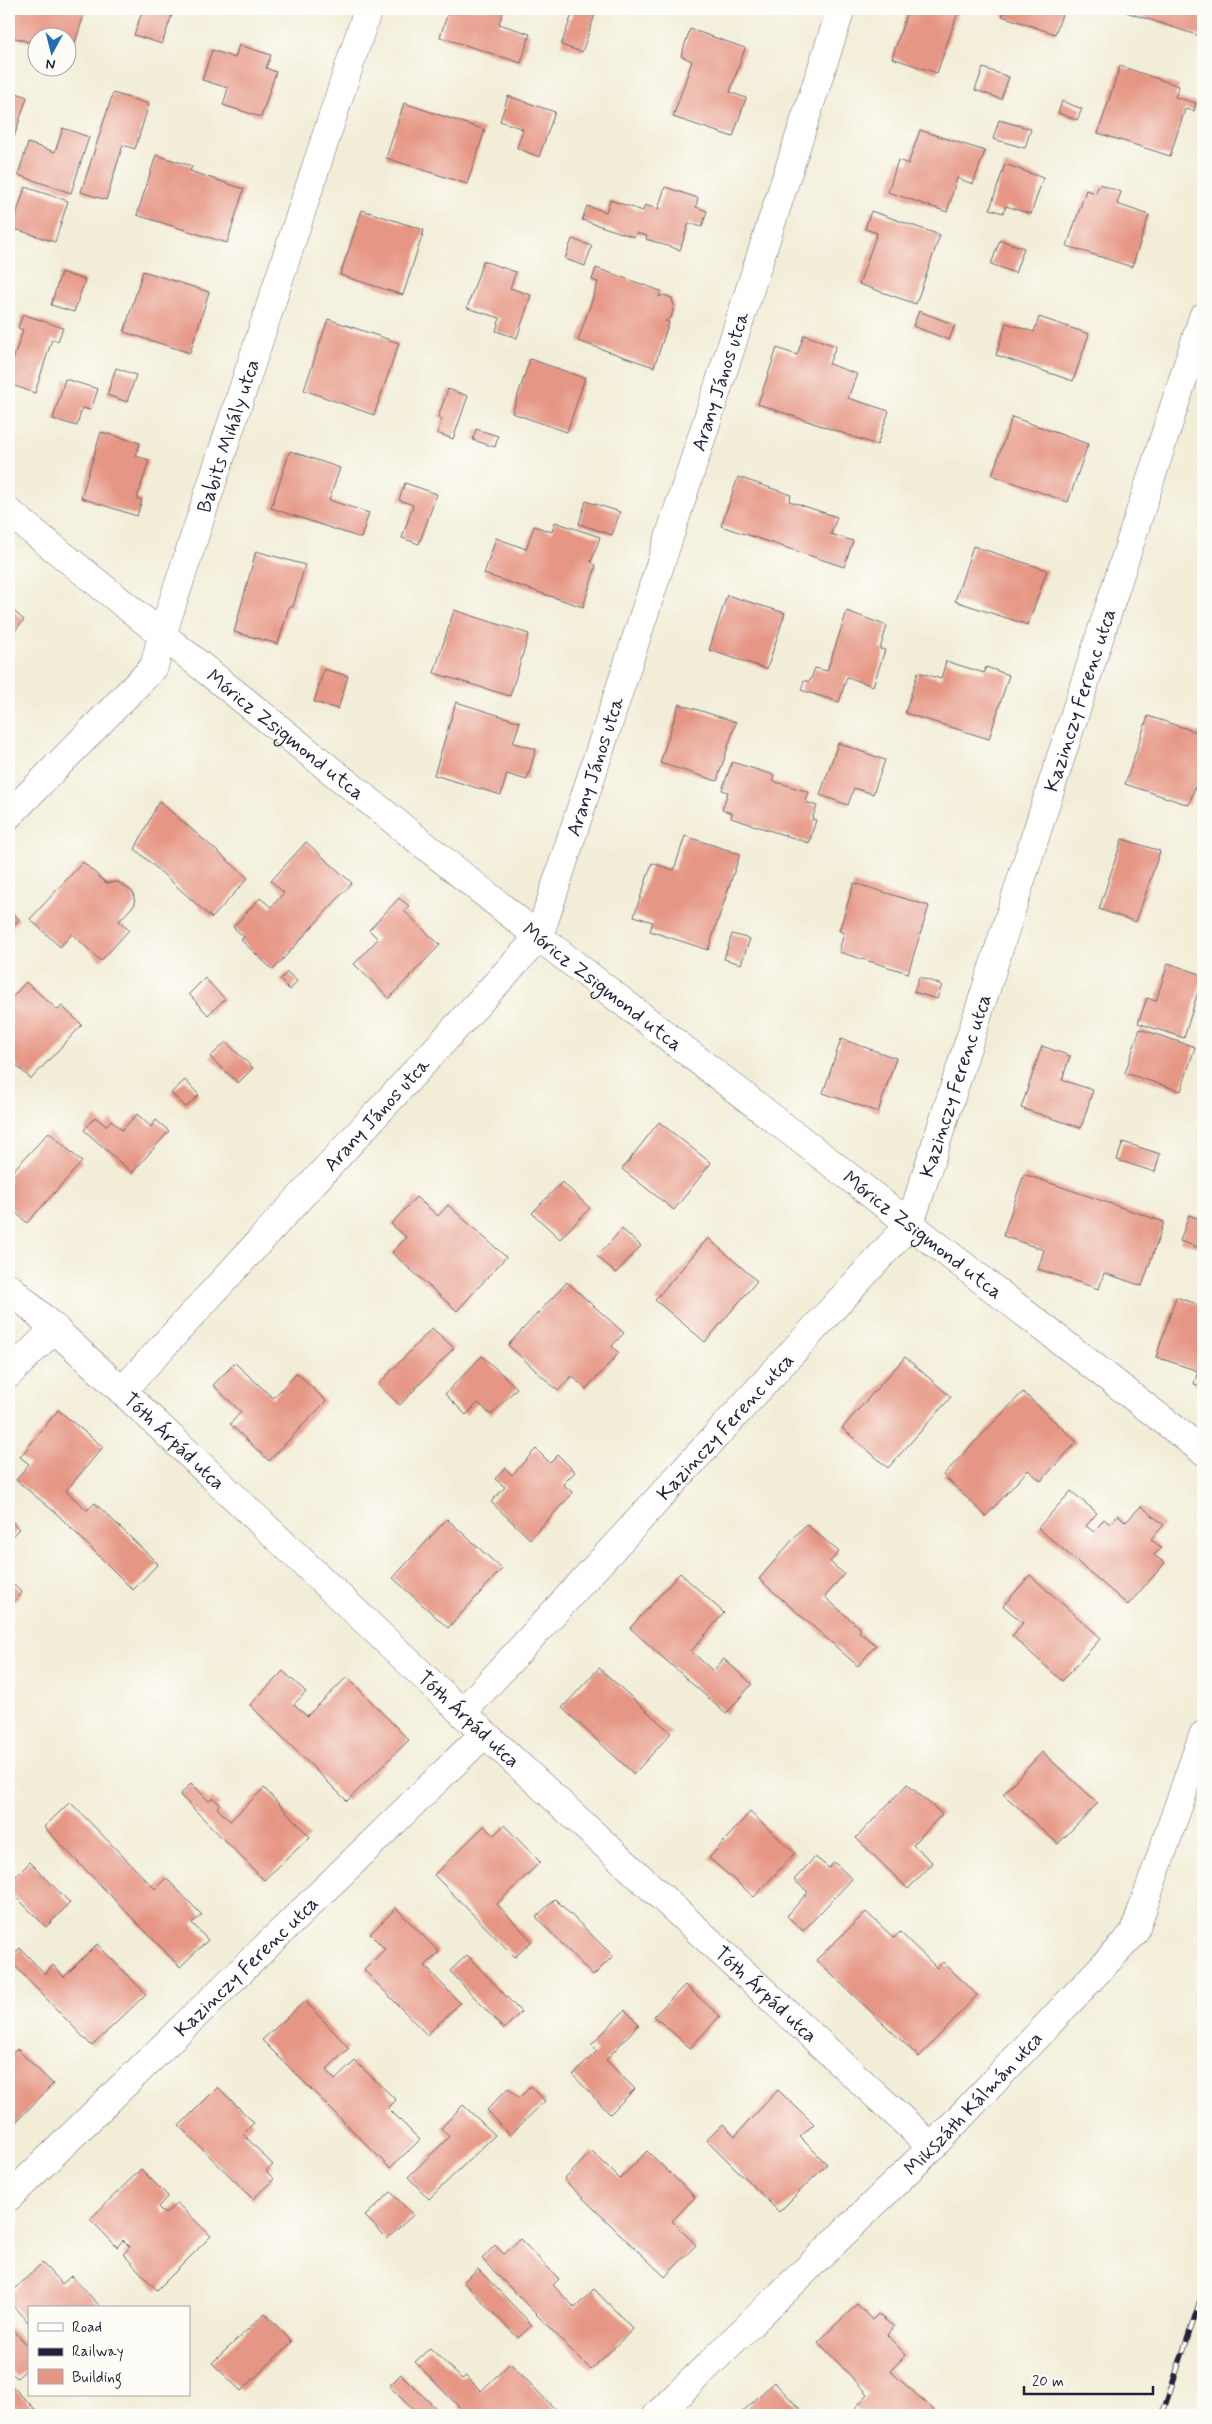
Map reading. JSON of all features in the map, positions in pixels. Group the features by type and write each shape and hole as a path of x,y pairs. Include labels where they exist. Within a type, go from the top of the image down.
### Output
{"street":[{"name":"Babits Mihály utca","path":"9,815 154,667 162,635 368,9"},
{"name":"Arany János utca","path":"122,1391 539,937 841,9"},
{"name":"Kazinczy Ferenc utca","path":"462,1713 910,1224 1203,317"},
{"name":"Móricz Zsigmond utca","path":"9,512 539,937 1203,1451"},
{"name":"Tóth Árpád utca","path":"9,1287 122,1391 484,1734 932,2147"},
{"path":"9,1374 55,1328"},
{"name":"Kazinczy Ferenc utca","path":"9,2197 484,1734"},
{"name":"Mikszáth Kálmán utca","path":"657,2415 932,2147 1134,1933 1203,1735"}],"building":[{"path":"9,9 76,9 85,11 78,34 78,28 28,28 28,42 9,36"},
{"path":"143,9 174,9 162,44 134,35"},
{"path":"449,9 504,9 499,24 530,34 521,63 440,37"},
{"path":"574,9 597,9 582,52 561,45"},
{"path":"730,9 750,9 748,15"},
{"path":"908,9 959,9 937,73 892,58"},
{"path":"1004,9 1064,9 1055,34 1002,16"},
{"path":"1127,9 1203,9 1203,37 1126,12"},
{"path":"690,29 745,48 730,92 746,98 733,137 673,117 692,61 681,56"},
{"path":"239,45 271,55 266,68 276,72 261,117 223,105 228,88 202,80 212,50 235,58"},
{"path":"1120,66 1179,86 1175,97 1196,103 1194,111 1185,109 1170,156 1098,133"},
{"path":"983,68 1009,77 1001,99 975,90"},
{"path":"9,90 27,97 14,137 9,135"},
{"path":"113,93 149,104 135,149 123,145 106,200 81,192"},
{"path":"508,96 555,112 539,157 517,148 523,129 500,121"},
{"path":"1062,101 1082,109 1077,120 1058,113"},
{"path":"404,103 485,130 467,184 386,158"},
{"path":"999,120 1031,129 1025,148 993,139"},
{"path":"63,128 89,137 71,193 18,175 28,143 55,152"},
{"path":"920,130 985,151 973,184 957,178 947,212 888,192 898,160 908,164"},
{"path":"156,155 192,166 190,171 244,189 227,243 137,215"},
{"path":"1005,164 1043,178 1031,214 1006,206 1003,213 990,209"},
{"path":"1099,184 1121,192 1117,204 1149,215 1132,267 1067,246 1086,190 1096,193"},
{"path":"25,187 68,201 55,242 12,228"},
{"path":"665,187 698,198 696,207 707,211 702,227 689,223 680,250 646,239 647,236 636,233 634,237 582,220 587,206 606,212 610,200 643,211 645,205 658,209"},
{"path":"362,210 424,230 403,295 340,275"},
{"path":"871,211 940,235 916,304 859,284 877,233 865,229"},
{"path":"572,239 592,246 585,266 565,259"},
{"path":"1000,240 1024,248 1015,273 991,264"},
{"path":"483,261 516,272 510,288 531,295 517,338 496,331 500,318 467,308"},
{"path":"596,268 661,291 659,297 664,295 672,298 674,306 671,318 665,321 669,322 654,367 578,341 598,282 592,280"},
{"path":"143,271 209,292 190,353 124,332"},
{"path":"61,272 85,280 74,312 51,305"},
{"path":"919,311 955,325 949,340 913,326"},
{"path":"23,314 63,328 58,341 52,339 35,393 9,384 9,372 23,330 18,328"},
{"path":"1039,317 1089,334 1073,381 996,355 1006,323 1034,332"},
{"path":"328,319 399,343 374,415 304,390"},
{"path":"804,335 836,346 829,364 857,374 848,398 889,411 877,445 758,404 777,348 797,355"},
{"path":"530,359 585,378 567,432 512,413"},
{"path":"116,368 136,375 127,402 107,395"},
{"path":"65,379 98,389 91,410 82,408 77,426 53,419"},
{"path":"448,389 468,396 453,439 437,433 442,419 438,417"},
{"path":"1012,417 1088,444 1068,502 992,475"},
{"path":"476,429 498,436 495,447 473,440"},
{"path":"101,432 140,443 136,456 149,460 137,499 142,500 137,516 81,498"},
{"path":"290,451 340,468 329,500 369,513 361,538 271,508"},
{"path":"738,477 791,495 789,501 837,517 831,534 853,541 844,567 721,526"},
{"path":"405,483 437,494 419,544 402,538 413,505 399,500"},
{"path":"586,501 620,512 612,535 579,524"},
{"path":"555,522 600,537 591,562 596,566 583,607 484,574 496,538 526,549 534,526 552,532"},
{"path":"973,546 1047,570 1028,625 955,601"},
{"path":"256,551 305,565 293,607 289,607 278,644 234,632"},
{"path":"727,595 785,613 767,669 709,650"},
{"path":"9,607 24,620 9,638"},
{"path":"454,610 529,634 510,696 434,673"},
{"path":"847,611 887,626 880,649 885,650 873,686 847,677 839,702 801,690 804,681 810,681 815,668 827,671"},
{"path":"946,661 984,673 986,667 1009,675 989,739 905,713 918,672 941,679"},
{"path":"324,669 348,676 338,709 314,702"},
{"path":"456,702 520,722 513,743 536,749 527,780 507,774 501,795 434,775"},
{"path":"679,704 736,722 717,781 660,763"},
{"path":"1148,716 1203,734 1203,763 1189,805 1125,784"},
{"path":"838,743 885,760 873,794 854,788 848,805 820,795"},
{"path":"732,762 774,775 773,781 809,792 806,802 817,806 812,819 816,820 809,843 731,818 732,813 722,810 728,792 722,790"},
{"path":"159,801 248,878 212,918 135,849"},
{"path":"685,836 740,854 708,950 650,931 653,922 634,916 652,863 674,870"},
{"path":"1122,839 1160,851 1136,922 1099,909"},
{"path":"306,842 352,883 273,970 241,940 244,937 233,927 260,898 271,907 284,893 271,881"},
{"path":"83,862 106,883 118,882 133,892 135,904 119,921 129,930 101,961 72,934 60,947 30,919"},
{"path":"854,883 929,906 908,973 839,952 844,932 839,931"},
{"path":"399,898 409,906 404,911 440,945 389,998 354,964 378,939 369,930"},
{"path":"9,910 19,919 9,930"},
{"path":"732,934 750,939 741,964 724,959"},
{"path":"1168,963 1203,975 1184,1038 1138,1023 1147,998 1156,1001"},
{"path":"287,972 297,981 290,990 280,980"},
{"path":"919,977 942,985 937,999 914,992"},
{"path":"205,978 225,999 208,1015 189,994"},
{"path":"26,982 58,1010 62,1006 82,1025 31,1079 9,1059 9,1001"},
{"path":"1140,1029 1195,1047 1181,1091 1125,1073"},
{"path":"841,1039 896,1058 878,1112 823,1093"},
{"path":"226,1042 253,1068 238,1083 210,1057"},
{"path":"1042,1046 1070,1056 1062,1080 1093,1090 1081,1128 1021,1108"},
{"path":"185,1080 199,1095 186,1107 171,1093"},
{"path":"137,1114 151,1127 156,1120 169,1131 132,1173 84,1130 95,1117 106,1126 111,1120 122,1130"},
{"path":"659,1122 711,1163 674,1210 622,1169"},
{"path":"49,1132 82,1162 27,1223 9,1206 9,1175"},
{"path":"1123,1142 1160,1154 1155,1172 1117,1160"},
{"path":"1024,1174 1164,1222 1142,1286 1104,1273 1099,1289 1038,1269 1044,1250 1003,1236"},
{"path":"562,1182 590,1208 560,1239 532,1213"},
{"path":"416,1197 438,1216 448,1205 506,1257 457,1311 392,1253 406,1237 391,1224"},
{"path":"1189,1215 1203,1220 1203,1249 1180,1241"},
{"path":"622,1229 641,1246 616,1273 597,1256"},
{"path":"708,1238 757,1281 705,1342 655,1300"},
{"path":"567,1282 624,1333 612,1346 619,1353 586,1389 572,1376 558,1391 508,1345"},
{"path":"1176,1297 1203,1306 1203,1387 1194,1384 1198,1371 1156,1357"},
{"path":"432,1328 454,1348 400,1405 378,1385"},
{"path":"482,1356 517,1388 491,1415 478,1403 466,1415 445,1394"},
{"path":"905,1357 951,1397 888,1468 842,1428"},
{"path":"235,1363 273,1398 297,1373 326,1401 269,1461 230,1424 241,1412 213,1385"},
{"path":"1023,1392 1077,1442 1041,1481 1028,1470 986,1516 943,1475"},
{"path":"58,1410 103,1447 66,1491 87,1510 95,1503 158,1564 133,1590 57,1514 16,1480 29,1464 20,1457"},
{"path":"536,1449 550,1463 558,1455 575,1472 563,1484 573,1493 530,1539 491,1502 505,1487 495,1479 505,1468 512,1475"},
{"path":"1071,1491 1097,1513 1086,1526 1094,1532 1104,1519 1110,1524 1118,1515 1126,1522 1141,1506 1164,1525 1151,1539 1161,1548 1154,1555 1165,1563 1128,1605 1038,1528"},
{"path":"9,1519 19,1529 9,1539"},
{"path":"447,1519 502,1569 448,1628 393,1578"},
{"path":"806,1524 839,1552 830,1562 844,1574 825,1597 861,1629 859,1632 876,1645 858,1666 759,1579"},
{"path":"680,1573 724,1613 691,1651 713,1671 724,1659 752,1684 726,1714 630,1628"},
{"path":"1030,1575 1101,1638 1062,1681 1012,1636 1023,1623 1003,1606"},
{"path":"9,1580 22,1593 9,1607"},
{"path":"599,1668 671,1733 634,1774 562,1708"},
{"path":"283,1671 306,1692 294,1704 307,1716 347,1677 409,1740 347,1801 250,1705"},
{"path":"1042,1752 1098,1803 1058,1844 1003,1794"},
{"path":"191,1783 209,1801 213,1798 220,1804 217,1808 230,1821 264,1788 310,1837 264,1880 180,1795"},
{"path":"907,1784 942,1814 913,1845 933,1863 908,1889 856,1838"},
{"path":"70,1802 155,1889 166,1878 202,1915 192,1923 208,1940 180,1967 44,1827"},
{"path":"750,1812 795,1853 754,1897 709,1858"},
{"path":"504,1825 540,1862 497,1904 532,1941 515,1957 434,1875 484,1826 494,1835"},
{"path":"815,1857 829,1868 834,1862 852,1879 803,1931 787,1916 808,1892 794,1880"},
{"path":"30,1862 70,1903 46,1927 9,1890 9,1883"},
{"path":"555,1899 613,1956 593,1976 536,1917"},
{"path":"396,1908 439,1952 425,1966 460,2003 427,2035 364,1970 385,1949 370,1934"},
{"path":"866,1912 894,1938 900,1932 937,1968 943,1962 977,1995 919,2057 816,1960"},
{"path":"97,1944 146,1994 92,2046 9,1960 20,1948 45,1974 53,1965 64,1977"},
{"path":"467,1955 521,2012 504,2029 450,1971"},
{"path":"685,1985 720,2016 690,2048 654,2016"},
{"path":"305,2001 349,2048 326,2070 335,2080 355,2061 396,2100 388,2108 420,2140 390,2168 262,2040"},
{"path":"625,2010 639,2024 606,2060 635,2089 610,2114 573,2075 597,2051 591,2045"},
{"path":"17,2049 53,2084 9,2129 9,2057"},
{"path":"531,2086 545,2101 510,2135 487,2110 508,2088 519,2098"},
{"path":"218,2087 254,2123 243,2134 273,2165 266,2171 274,2179 253,2199 179,2126"},
{"path":"778,2090 814,2124 800,2137 827,2164 779,2212 707,2140 723,2124 735,2136"},
{"path":"463,2105 495,2135 429,2199 408,2177 449,2137 441,2128"},
{"path":"592,2151 620,2179 647,2151 695,2197 672,2221 696,2245 665,2277 564,2180"},
{"path":"141,2169 168,2196 158,2207 165,2214 177,2203 211,2236 157,2290 123,2254 130,2247 123,2240 117,2247 90,2219"},
{"path":"391,2192 413,2215 387,2239 365,2216"},
{"path":"520,2239 559,2279 553,2285 575,2308 594,2289 633,2329 591,2370 482,2259 495,2245 504,2254"},
{"path":"42,2263 62,2284 71,2276 100,2306 28,2306 28,2322 9,2302 9,2295"},
{"path":"478,2269 532,2325 518,2338 463,2282"},
{"path":"857,2304 872,2320 878,2314 894,2327 887,2335 906,2355 890,2371 934,2410 929,2415 863,2415 855,2408 868,2394 818,2342"},
{"path":"265,2313 292,2342 241,2391 212,2363"},
{"path":"9,2326 28,2346 28,2368 17,2378 9,2370"},
{"path":"430,2348 462,2379 466,2376 481,2391 510,2363 555,2409 549,2415 467,2415 415,2362"},
{"path":"401,2374 443,2415 418,2415 389,2386"},
{"path":"774,2382 806,2415 739,2415"},
{"path":"9,2383 41,2415 9,2415"}],"railway":[{"path":"1162,2415 1203,2292"},
{"path":"1199,2415 1203,2401"}]}
